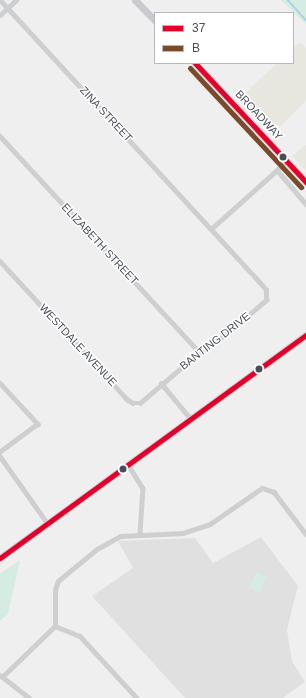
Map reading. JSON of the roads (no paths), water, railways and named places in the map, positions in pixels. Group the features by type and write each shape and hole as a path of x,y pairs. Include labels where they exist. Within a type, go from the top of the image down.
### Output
{"main road":[{"path":"135,0 154,20"},
{"name":"BROADWAY","path":"196,64 306,182"}],"street":[{"name":"ZINA STREET","path":"0,0 211,229"},
{"path":"0,15 16,0"},
{"name":"ELIZABETH STREET","path":"0,136 200,353"},
{"path":"211,229 287,161"},
{"path":"277,170 306,204"},
{"name":"BANTING DRIVE","path":"161,383 230,332 266,300 266,290 211,229"},
{"name":"WESTDALE AVENUE","path":"0,261 127,399 140,403 161,383"},
{"path":"0,558 129,466 306,335"},
{"path":"0,383 38,424 0,452"},
{"path":"161,383 192,419"},
{"path":"0,456 48,524"},
{"path":"129,466 143,488 140,533"},
{"path":"29,698 1,676 55,626 55,590 64,575 109,541 120,536 140,533 183,533 210,524 262,488 274,492 306,534"},
{"path":"55,626 80,636 137,698"}],"waterway":[{"path":"288,0 306,20"}]}
